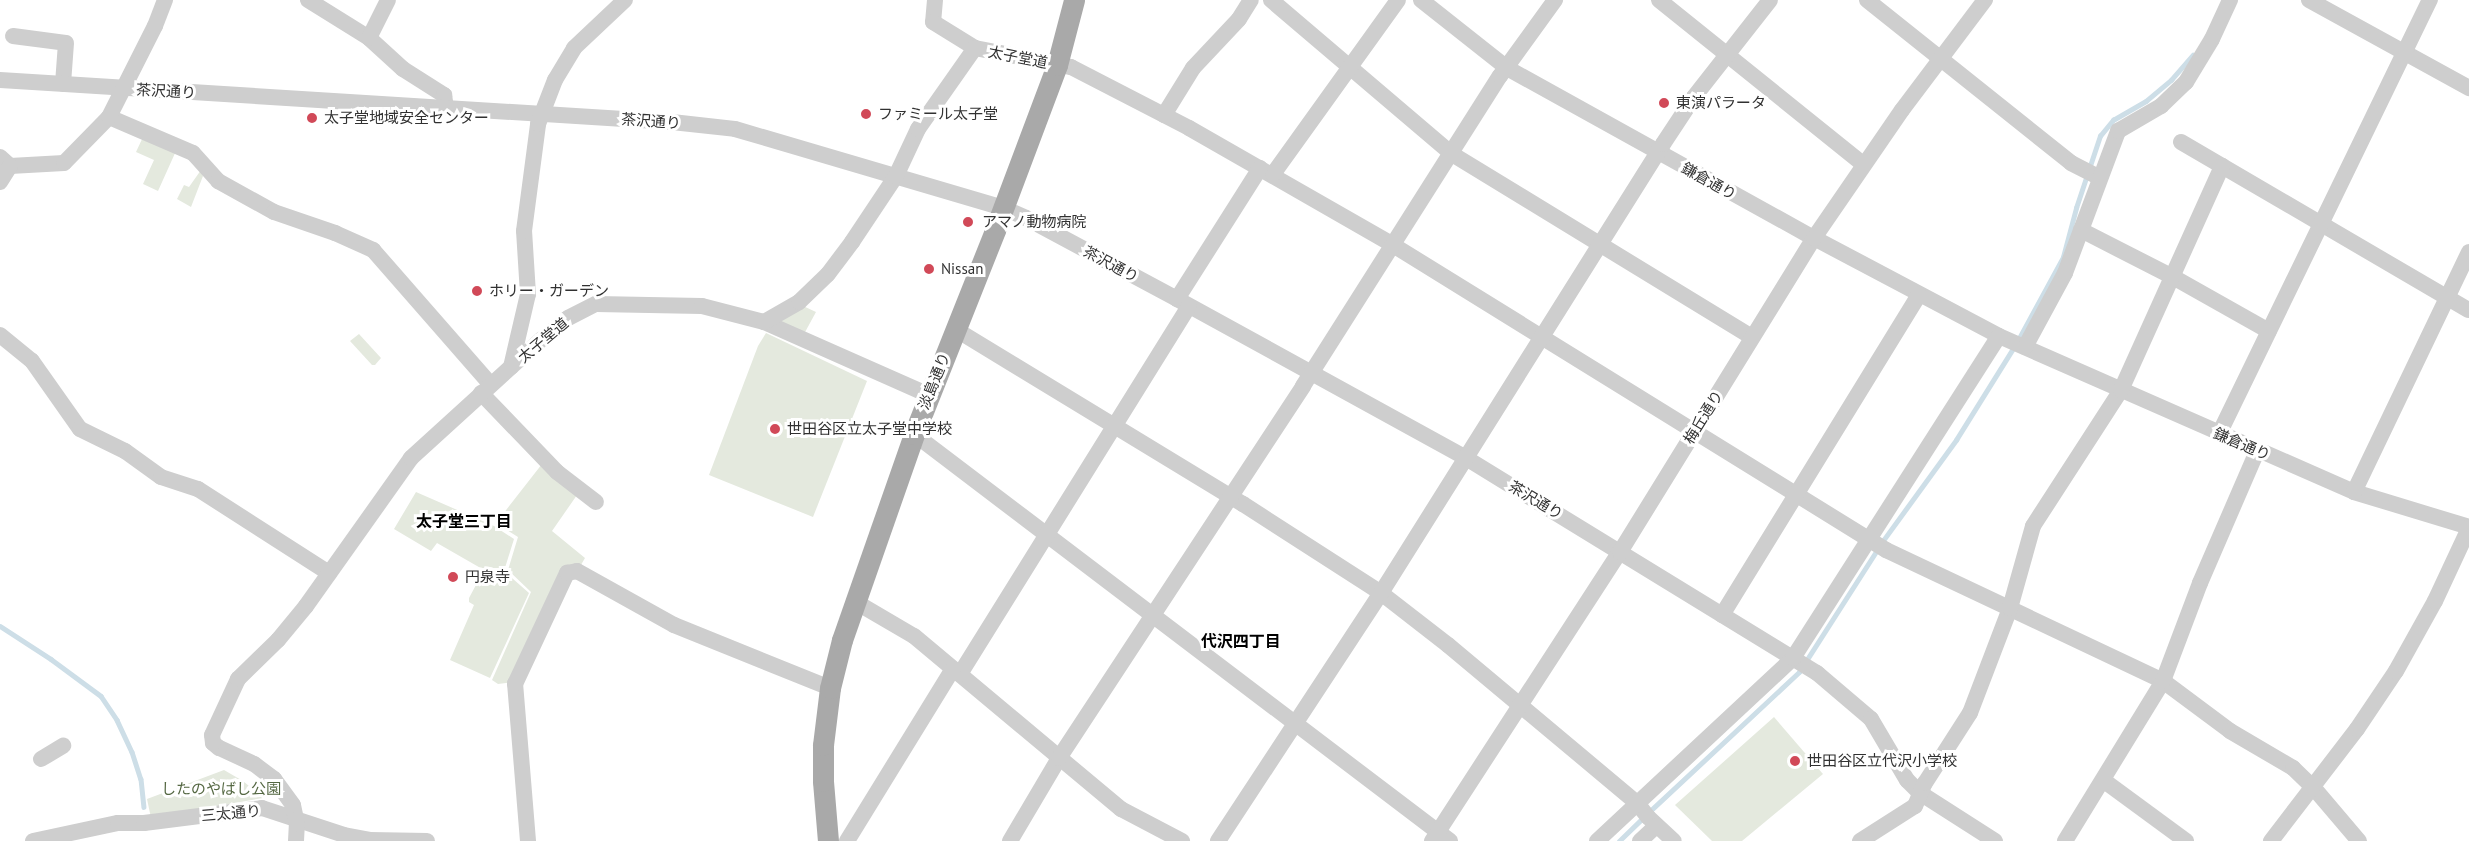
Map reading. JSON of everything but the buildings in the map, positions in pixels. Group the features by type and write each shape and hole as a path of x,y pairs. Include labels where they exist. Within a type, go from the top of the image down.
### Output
{"main road":[{"name":"淡島通り","path":"828,841 823,781 823,745 830,688 854,601 928,395 1057,65 1074,0"}],"street":[{"path":"0,182 5,162 64,163 109,117 155,26 165,0"},
{"path":"308,0 369,38 403,69 444,95 446,108"},
{"path":"369,38 388,0"},
{"path":"511,367 528,294 524,231 536,132 555,80 574,48 625,0"},
{"path":"935,0 933,22 975,48"},
{"path":"1164,115 1193,68 1239,19 1251,0"},
{"path":"1271,0 1452,154 1599,246 1752,337"},
{"path":"847,841 1048,535 1115,426 1183,303 1266,171 1350,67 1398,0"},
{"name":"鎌倉通り","path":"1421,0 1507,68 1919,295 2014,343 2354,492 2469,528"},
{"path":"1010,841 1059,758 1152,614 1311,373 1507,68 1555,0"},
{"path":"1659,0 1863,164"},
{"path":"1218,841 1381,593 1658,152 1727,54 1770,0"},
{"path":"1867,0 2090,173"},
{"name":"梅丘通り","path":"1440,838 1520,705 1620,552 1814,238 1863,164 1985,0"},
{"path":"1597,841 1645,813 1798,662 1876,543 2065,273 2081,231 2090,173 2118,131 2161,106 2186,82 2208,47 2230,0"},
{"path":"2309,0 2469,87"},
{"path":"2219,434 2430,0"},
{"path":"13,36 66,43 63,84"},
{"name":"太子堂道","path":"296,841 296,818 293,805 274,779 254,765 219,748 213,743 212,735 238,679 278,640 411,458 568,318 596,303 702,306 764,322 799,302 818,286 896,176 918,129 975,48 1071,67 1164,115 1393,244 1876,543 2163,681 2229,731 2293,768 2313,786 2359,841"},
{"name":"茶沢通り","path":"0,80 542,114 670,127 735,129 1003,208 1026,218 1466,458 1798,662 1871,719 1907,780 1920,793 1995,841"},
{"path":"109,117 193,153 212,175 274,212 335,233 373,250 557,472 596,502"},
{"path":"2181,142 2469,310"},
{"path":"1860,841 1915,806 1920,793 1970,713 2010,608 2033,526 2121,390 2222,166"},
{"path":"2081,231 2173,277 2269,331"},
{"path":"2354,492 2469,252"},
{"path":"1722,615 1798,495 1919,295"},
{"path":"764,322 928,395"},
{"path":"955,330 1115,426 1381,593 1520,705 1674,841"},
{"path":"0,335 32,361 80,429 125,452 156,474 198,489 329,573"},
{"path":"914,434 1296,722 1440,838"},
{"path":"2065,841 2163,681 2200,583 2257,451"},
{"path":"2271,841 2357,729 2400,665 2435,601 2469,528"},
{"path":"528,841 515,684 567,573 577,571 674,625 830,688"},
{"path":"854,601 914,636 1122,809 1182,841"},
{"path":"41,759 63,746"},
{"path":"2103,780 2186,841"},
{"name":"三太通り","path":"33,841 118,823 144,823 256,808 296,818 344,835 370,840 428,841"},
{"path":"1640,841 1645,813"}],"green space":[{"path":"143,137 176,151 158,191 143,184 154,160 136,152"},
{"path":"201,170 203,176 191,207 177,199 184,185 189,187"},
{"path":"801,305 816,312 804,334 777,322"},
{"path":"766,333 867,381 813,517 709,475 758,346"},
{"path":"359,334 381,358 375,365 372,365 350,341"},
{"path":"542,464 577,495 552,531 585,558 513,682 498,684 492,680 531,592 508,570 518,537 496,523"},
{"path":"416,492 494,526 514,539 504,571 529,593 490,678 450,660 474,605 469,602 469,598 484,570 437,543 431,551 394,529"},
{"path":"1774,717 1823,774 1742,841 1712,841 1675,805"},
{"name":"したのやばし公園","path":"224,770 243,781 263,798 151,818 147,799"}],"waterway":[{"path":"2018,340 2063,257 2076,208 2100,136 2113,120 2146,101 2171,80 2193,55"},
{"path":"1649,812 1799,672 1882,542 1956,440 2014,347"},
{"path":"0,626 51,659 101,696 117,720 132,752 141,779 144,807"},
{"path":"1619,841 1643,818"}],"place":[{"name":"東演パラータ","path":"1664,103"},
{"name":"ファミール太子堂","path":"866,114"},
{"name":"太子堂地域安全センター","path":"312,118"},
{"name":"アマノ動物病院","path":"968,222"},
{"name":"Nissan","path":"929,269"},
{"name":"ホリー・ガーデン","path":"477,291"},
{"name":"世田谷区立太子堂中学校","path":"775,429"},
{"name":"円泉寺","path":"453,577"},
{"name":"世田谷区立代沢小学校","path":"1795,761"}],"district":[{"name":"太子堂三丁目","path":"464,521"},
{"name":"代沢四丁目","path":"1241,641"}]}
